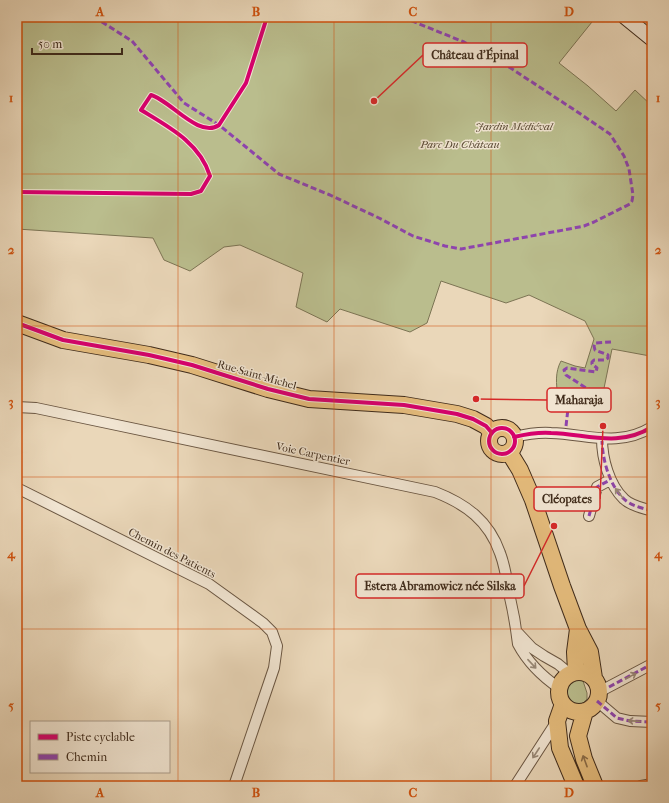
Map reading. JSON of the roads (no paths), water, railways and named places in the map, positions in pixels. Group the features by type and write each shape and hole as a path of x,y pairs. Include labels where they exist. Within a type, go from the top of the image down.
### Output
{"main road":[{"path":"625,17 652,39"},
{"name":"Rue Saint-Michel","path":"17,323 64,340 156,356 192,365 268,389 309,400 404,406 457,414 473,419 486,426 492,433"},
{"path":"499,428 504,428 512,433 514,437 515,443 510,452 498,454 490,447 489,442 492,433 499,428"},
{"path":"510,452 520,470 533,500 578,629 590,652 597,694 578,736 584,759 596,786"},
{"path":"573,672 578,629"},
{"path":"573,672 586,672 597,694 573,711 563,704 560,699 559,688 565,677 573,672"},
{"path":"563,704 557,721 560,748 576,786"}],"street":[{"name":"Voie Carpentier","path":"17,407 36,408 311,465 436,492 453,499 463,505 486,528 500,554 517,632 518,644 524,654 551,683 559,688"},
{"path":"514,437 532,433 552,433 602,439 620,438 633,435 652,427"},
{"path":"602,439 602,446 610,480 624,499 632,504 652,511"},
{"path":"589,516 597,487 610,480"},
{"name":"Chemin des Patients","path":"17,488 209,584 263,623 272,632 277,646 274,668 234,786"},
{"path":"517,632 538,652 573,672"},
{"path":"652,664 597,694 616,718 630,721 652,722"},
{"path":"515,786 557,721"},
{"path":"642,786 652,784"}],"place":[{"name":"Château d'Épinal","path":"374,101"},
{"name":"Maharaja","path":"476,399"},
{"name":"Cléopates","path":"603,426"},
{"name":"Estera Abramowicz née Silska","path":"554,526"}],"park label":[{"name":"Jardin Médiéval","path":"514,126"},
{"name":"Parc Du Château","path":"460,144"}]}
